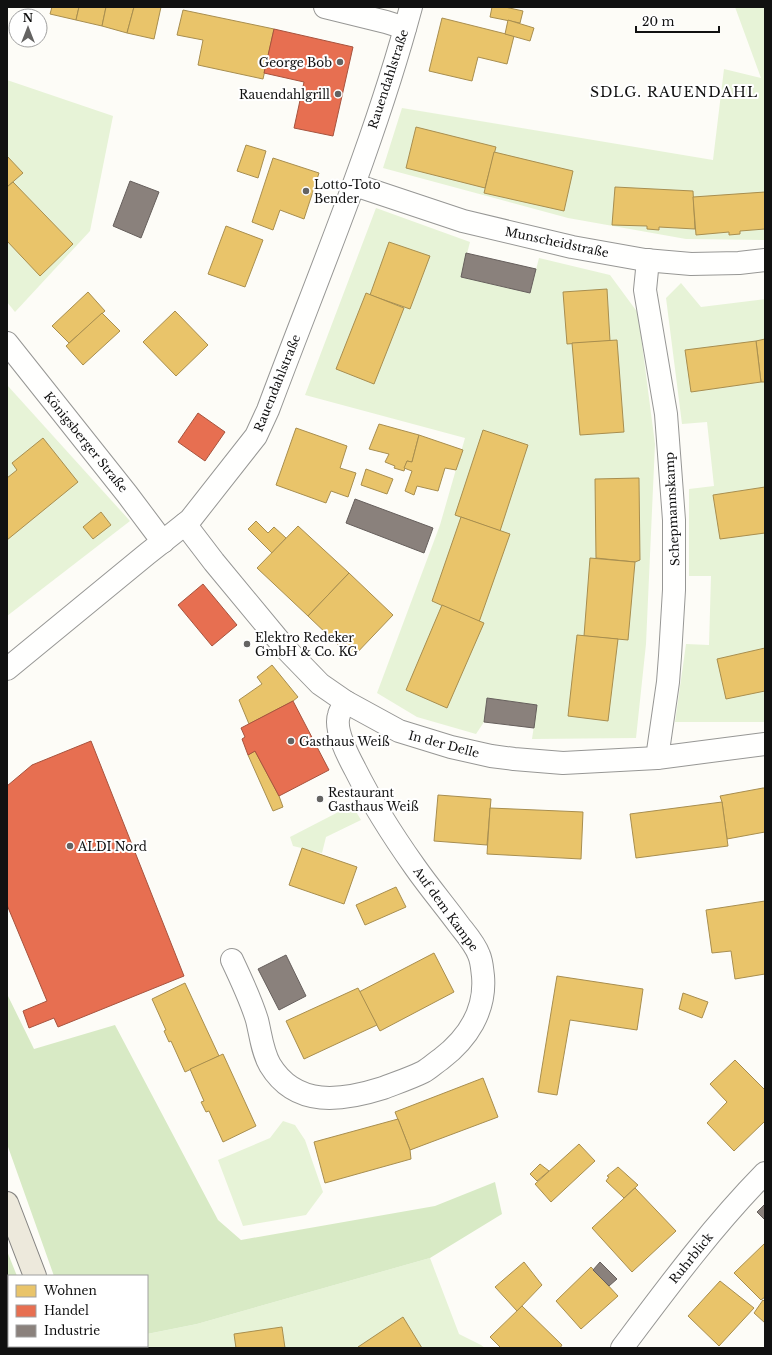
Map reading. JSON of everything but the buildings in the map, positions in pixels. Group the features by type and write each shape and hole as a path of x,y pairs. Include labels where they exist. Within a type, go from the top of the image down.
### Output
{"main road":[{"path":"7,1203 35,1275"}],"street":[{"path":"325,7 405,28"},
{"name":"Rauendahlstraße","path":"7,669 190,520 256,436 268,410 355,185 405,28 410,7"},
{"name":"Munscheidstraße","path":"355,185 463,221 572,247 648,260 691,264 739,263 765,260"},
{"name":"Schepmannskamp","path":"648,260 645,290 666,414 674,520 674,590 670,656 668,682 657,758"},
{"name":"Königsberger Straße","path":"7,343 163,542"},
{"name":"In der Delle","path":"185,524 214,562 286,649 320,684 346,702 399,731 491,756 563,763 657,758 765,744"},
{"name":"Auf dem Kampe","path":"232,960 254,1011 262,1047 269,1063 284,1083 300,1093 321,1098 346,1098 366,1093 424,1072 462,1040 477,1017 482,1000 483,984 479,954 470,938 416,868 396,839 359,777 339,734 338,716 346,702"},
{"name":"Ruhrblick","path":"622,1348 682,1270 733,1208 765,1174"}],"green space":[{"path":"735,7 765,7 765,240 686,239 568,218 383,168 402,108 713,160 724,69 761,78"},
{"path":"7,80 113,116 90,231 15,312 7,302"},
{"path":"376,208 470,242 461,277 530,293 539,258 610,275 638,313 655,444 646,644 636,738 532,739 537,705 487,698 484,722 476,734 417,717 377,693 440,525 465,438 305,395"},
{"path":"681,283 701,307 765,299 765,722 675,722 686,644 709,645 711,576 689,576 689,489 714,486 707,422 682,424 666,298"},
{"path":"7,385 130,521 7,616"},
{"path":"352,805 361,820 326,837 322,853 293,846 290,837"},
{"path":"7,994 34,1049 115,1025 218,1220 241,1240 435,1206 495,1182 502,1214 430,1258 197,1324 148,1334 148,1275 54,1275 7,1144"},
{"path":"283,1121 295,1125 305,1140 323,1192 306,1215 243,1226 218,1160 270,1138"},
{"path":"7,1251 17,1275 8,1275 8,1347 41,1348 7,1348"},
{"path":"430,1258 459,1334 485,1348 142,1347 148,1347 148,1334 197,1324"}],"place":[{"name":"George Bob","path":"340,62"},
{"name":"Rauendahlgrill","path":"338,94"},
{"name":"Lotto-Toto Bender","path":"306,191"},
{"name":"Elektro Redeker GmbH & Co. KG","path":"247,644"},
{"name":"Gasthaus Weiß","path":"291,741"},
{"name":"Restaurant Gasthaus Weiß","path":"320,799"},
{"name":"ALDI Nord","path":"70,846"}],"district":[{"name":"SDLG. RAUENDAHL","path":"674,92"}]}
